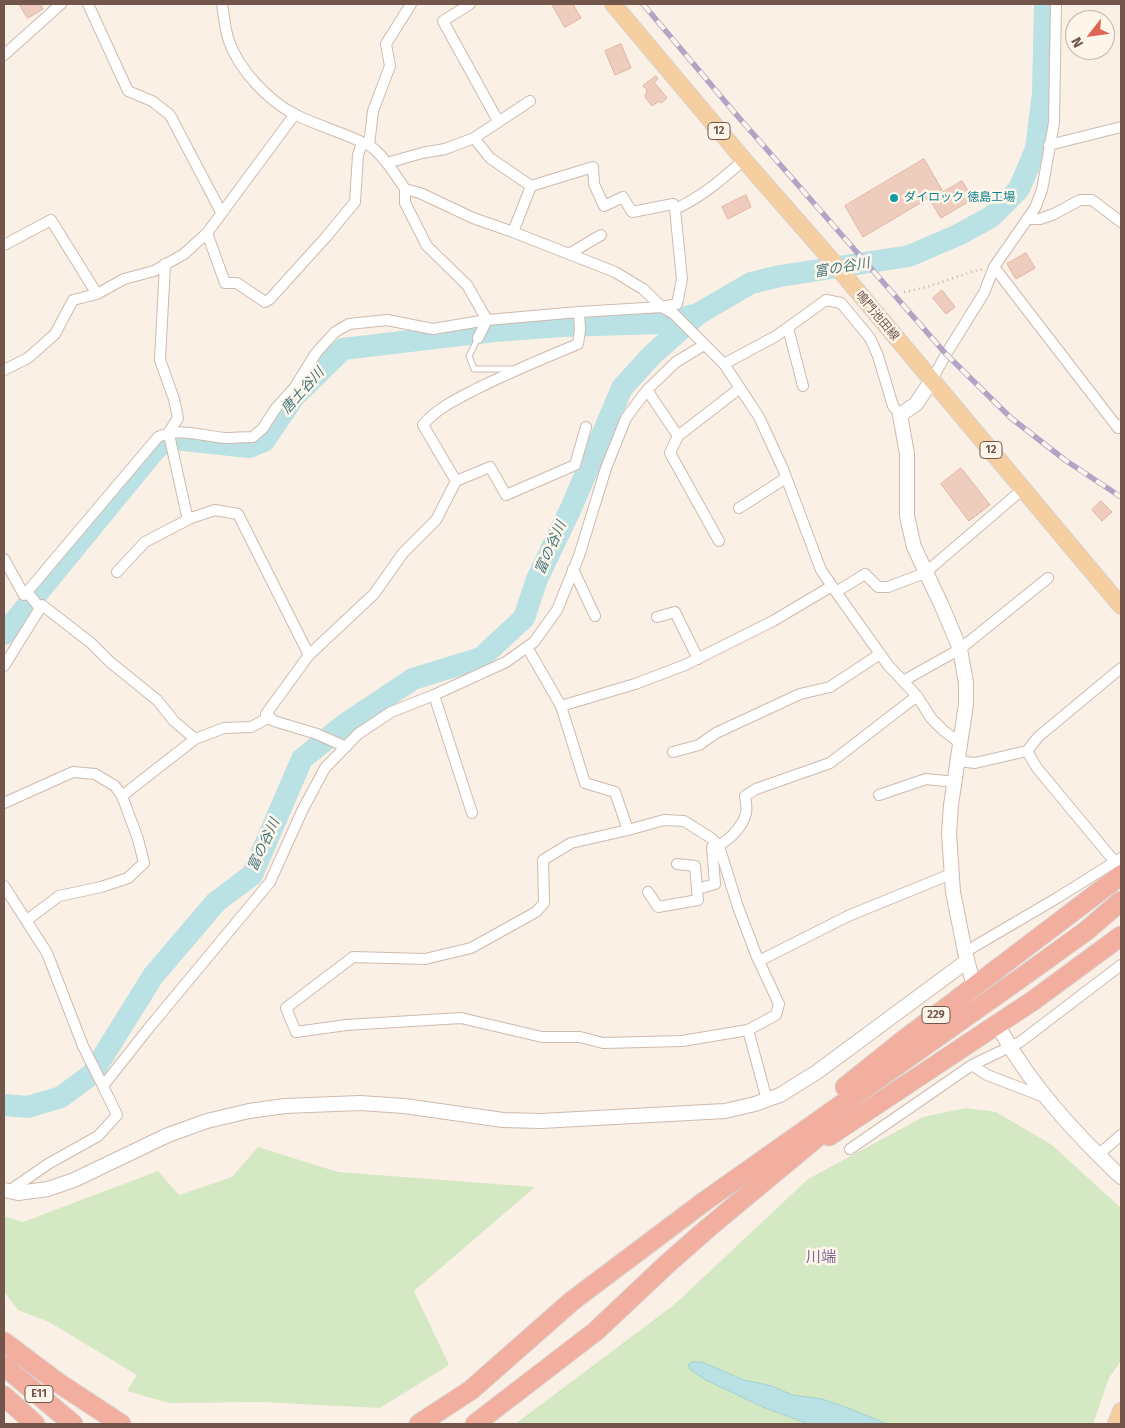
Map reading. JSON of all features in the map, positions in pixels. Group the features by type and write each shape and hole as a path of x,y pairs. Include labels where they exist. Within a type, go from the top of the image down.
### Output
{"highway":[{"name":"229","path":"758,1163 842,1089 1119,865"},
{"path":"475,1424 596,1331 708,1228 855,1107 1089,935 1121,901"},
{"path":"440,1424 471,1390 572,1301 758,1163 1018,980 1121,916"},
{"path":"780,1170 981,1033 1034,1000 1121,936"},
{"path":"4,1342 57,1382 122,1424"},
{"name":"E11","path":"4,1366 73,1424"},
{"path":"419,1424 471,1390"},
{"name":"E11","path":"4,1396 34,1424"},
{"path":"483,1424 496,1409"}],"main road":[{"name":"鳴門池田線","path":"613,4 744,160 828,256 1121,606"},
{"path":"1116,1424 1121,1411"}],"street":[{"path":"4,55 61,4"},
{"path":"88,4 128,91 152,102 170,115 221,212"},
{"path":"222,4 228,40 234,54 253,79 277,103 295,114 366,144 386,163 405,189 406,203 427,246 467,285 485,324"},
{"path":"207,233 225,283 237,283 265,302 270,299 320,244 355,202 358,155 366,144 373,111 390,66 386,44 411,4"},
{"path":"471,4 443,21 498,121"},
{"path":"900,415 916,404 932,380 984,293 994,267 1035,208 1042,190 1054,123 1056,4"},
{"path":"386,163 445,149 474,138 530,101"},
{"path":"4,370 28,358 55,334 73,300 97,294 124,279 154,271 184,254 207,233 295,114"},
{"path":"1049,145 1121,127"},
{"path":"474,138 490,158 531,186"},
{"path":"675,209 691,202 706,192 744,160"},
{"path":"4,666 33,601 150,445 158,437 170,440 194,433 226,438 253,437 263,428 276,408 294,387 316,353 334,332 349,324 387,320 433,329 677,304 682,279 673,204 632,212 623,197 604,206 594,184 593,167 531,186"},
{"path":"513,232 531,186"},
{"path":"405,189 420,192 473,218 615,272 643,289 662,307 674,314 724,364 764,426 821,570 888,665 917,696 931,718 944,732 960,744"},
{"path":"1027,219 1040,219 1080,200 1092,200 1121,222"},
{"path":"4,245 51,220 97,294"},
{"path":"569,254 601,235"},
{"path":"165,264 160,360 174,399 178,418 170,440 187,516 191,518"},
{"path":"994,267 1118,428 1121,425"},
{"path":"724,364 776,336 826,300 841,303 870,338 878,356 894,406 900,415 907,454 907,516 914,547 960,649 966,683 966,704 950,814 951,874 952,892 972,979"},
{"path":"456,481 423,425 430,416 458,399 516,369 578,344 580,330 579,314"},
{"path":"478,338 485,324"},
{"path":"788,328 803,386"},
{"path":"103,1086 270,882 303,810 325,768 345,746 358,734 391,712 434,695 506,662 534,642 557,610 573,569 606,468 626,418 647,390 676,362 702,343"},
{"path":"719,541 670,453 678,436 740,388"},
{"path":"647,390 678,436"},
{"path":"345,746 317,734 274,720 266,714 309,655 374,594 403,553 436,520 456,481 490,467 506,494 574,465 586,427"},
{"path":"739,508 786,478"},
{"path":"561,706 635,684 685,665 865,574 878,587 888,587 925,573 1023,488"},
{"path":"117,572 146,542 191,518 215,510 238,514 309,655"},
{"path":"4,562 24,594 42,605 91,643 110,662 157,700 174,721 194,739"},
{"path":"573,569 595,616"},
{"path":"904,681 960,649 1048,578"},
{"path":"656,617 675,612 698,658"},
{"path":"527,646 561,706 585,783 614,792 628,830"},
{"path":"673,752 699,745 716,733 800,694 830,687 880,654"},
{"path":"958,761 975,763 1027,751 1038,737 1121,668"},
{"path":"434,695 472,812"},
{"path":"697,889 715,884 712,847 719,846 738,830 746,814 746,796 756,789 830,763 917,696"},
{"path":"122,796 194,739 224,728 251,727 270,717"},
{"path":"7,1190 18,1193 48,1189 74,1180 168,1135 207,1121 249,1111 285,1106 360,1103 404,1106 504,1120 541,1121 725,1110 755,1104 780,1095 817,1072 966,957 1119,865 1037,768 1027,751"},
{"path":"4,803 73,772 95,774 115,786 122,796 138,839 144,863 128,878 101,887 59,896 27,920"},
{"path":"879,794 926,779 955,782"},
{"path":"664,820 684,821 711,838 719,846 738,907 759,961 779,1004 776,1015 748,1030 682,1041 603,1043 580,1037 542,1037 461,1018 346,1024 296,1032 286,1008 354,957 425,959 471,948 536,912 544,903 543,860 571,843 628,830 664,820"},
{"path":"648,892 658,907 698,900 695,866 677,864"},
{"path":"759,961 848,916 951,874"},
{"path":"4,886 47,953 83,1046 117,1115 98,1136 7,1190"},
{"path":"850,1149 972,1065 1020,1042 1121,965"},
{"path":"748,1030 767,1100"},
{"path":"1002,1033 1010,1048 1071,1126 1121,1177"},
{"path":"972,1065 987,1075 1048,1098"},
{"path":"1098,1155 1121,1135"}],"lane":[{"path":"478,338 469,356 474,369 516,369"}],"path":[{"path":"904,292 927,287 974,270 994,267"}],"green space":[{"path":"966,1108 996,1112 1052,1145 1121,1208 1121,1361 1109,1378 1093,1424 887,1424 822,1399 792,1395 772,1386 744,1380 702,1362 706,1380 765,1408 809,1424 515,1424 675,1304 808,1179 923,1117"},
{"path":"258,1147 338,1172 535,1187 414,1291 449,1365 380,1408 260,1402 169,1403 127,1391 137,1375 49,1322 18,1310 4,1292 4,1216 23,1222 158,1171 179,1195 232,1177"}],"water":[{"path":"693,1362 702,1362 744,1380 772,1386 792,1395 822,1399 887,1424 809,1424 765,1408 706,1380 691,1370 688,1365"}],"building":[{"path":"19,4 40,4 43,9 28,18"},
{"path":"552,4 573,4 581,18 565,27"},
{"path":"621,44 631,68 615,75 605,51"},
{"path":"656,76 658,79 654,82 667,98 661,103 659,101 652,106 645,97 647,90 643,86"},
{"name":"ダイロック 徳島工場","path":"924,159 942,190 863,237 845,206"},
{"path":"962,181 973,199 941,218 930,200"},
{"path":"746,195 751,207 728,219 722,207"},
{"path":"1026,253 1035,268 1016,279 1007,264"},
{"path":"942,290 955,307 946,314 933,298"},
{"path":"961,468 990,505 969,521 941,484"},
{"path":"1101,501 1112,512 1102,521 1092,510"}],"waterway":[{"name":"富の谷川","path":"4,1105 28,1107 61,1097 92,1074 153,976 216,902 252,875 302,759 344,725 413,679 481,658 524,618 537,579 572,506 622,388 652,355 698,314 751,283 780,276 909,256 958,235 991,217 1019,189 1036,149 1043,93 1045,4"},
{"name":"唐土谷川","path":"4,634 154,451 164,442 174,439 249,447 264,441 294,397 343,349 494,331 562,326 662,323 694,315"}],"railway":[{"path":"643,4 734,112 946,354 1011,418 1065,460 1121,497"}],"place":[{"name":"ダイロック 徳島工場","path":"894,198"}],"district":[{"name":"川端","path":"821,1258"}]}
